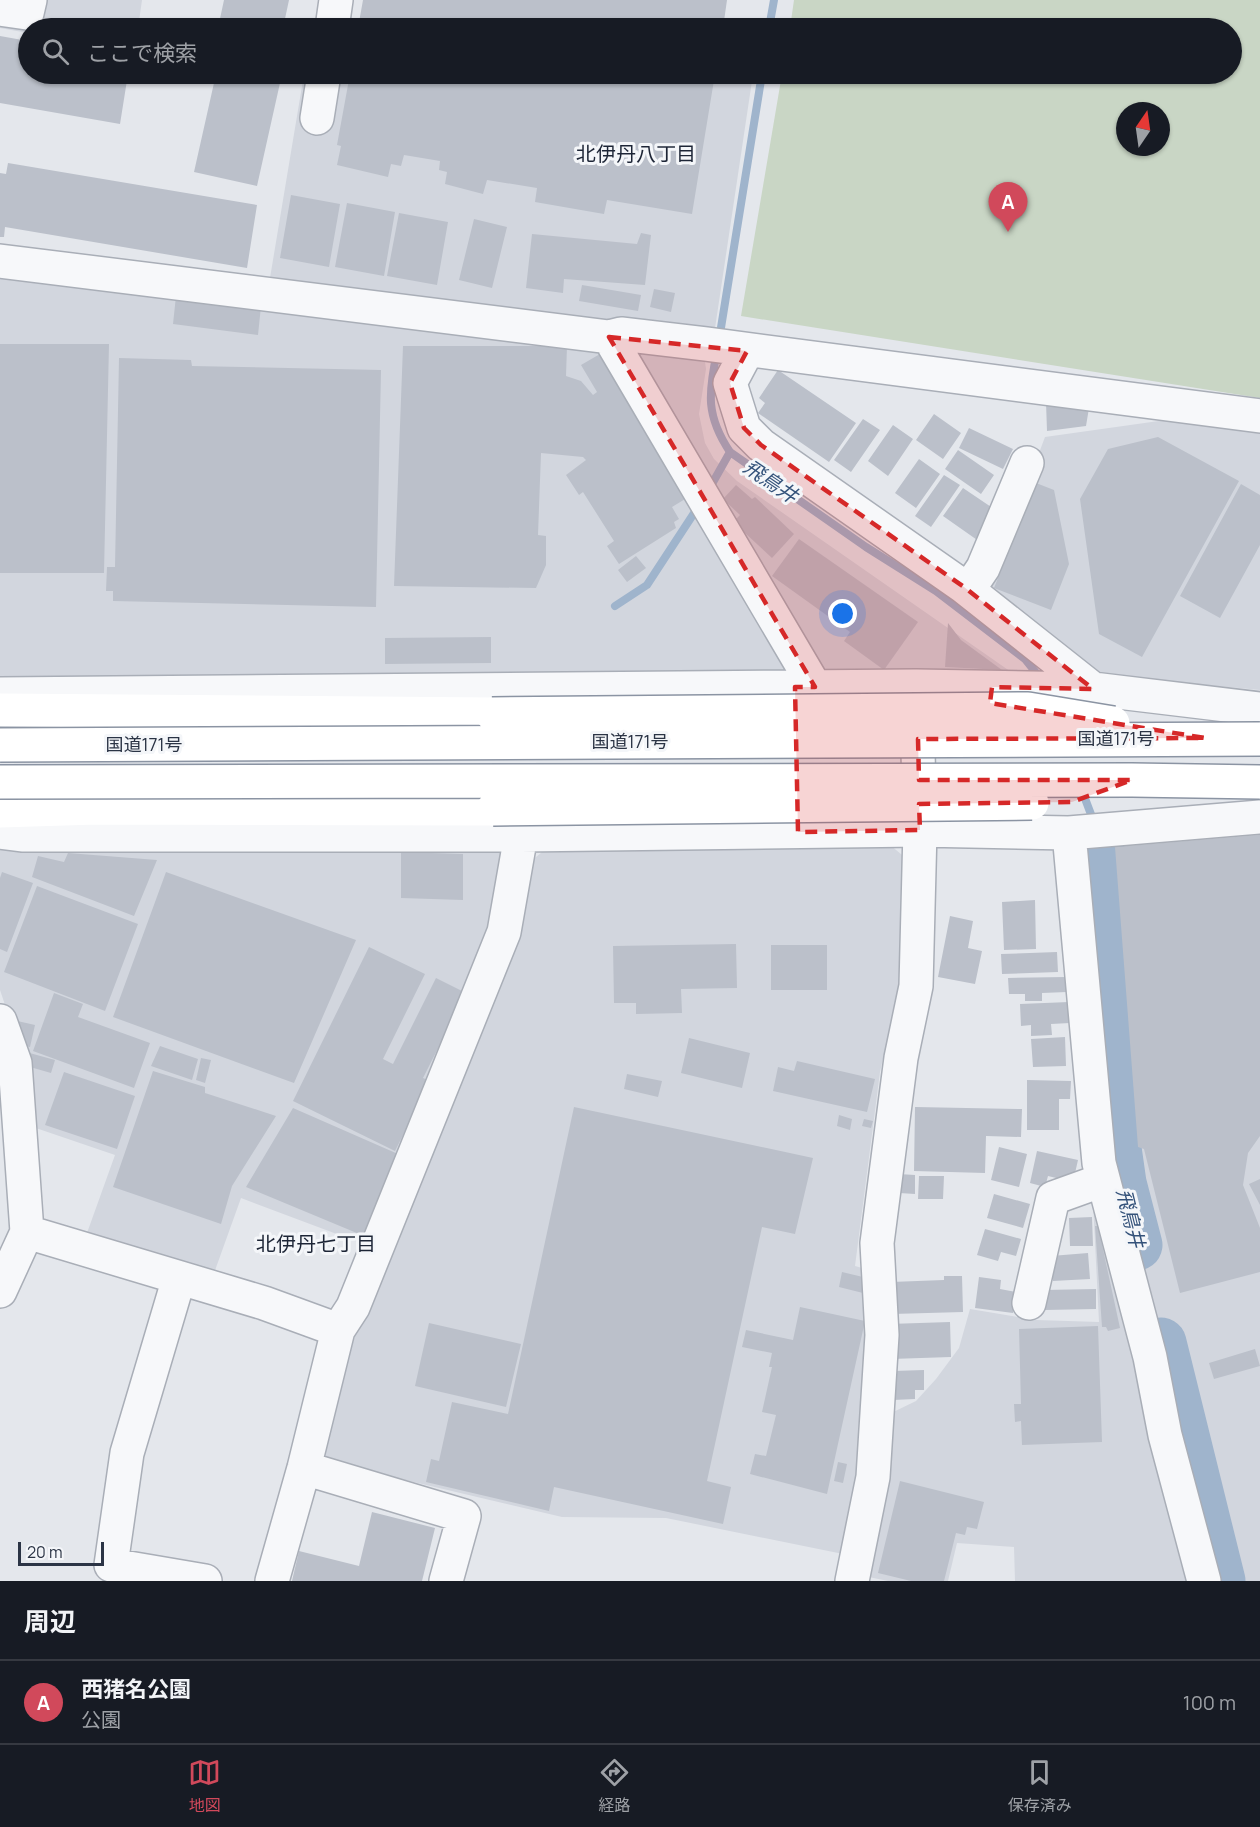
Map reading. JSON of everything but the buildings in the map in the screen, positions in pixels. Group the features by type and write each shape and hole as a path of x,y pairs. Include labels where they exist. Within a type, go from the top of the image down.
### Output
{"highway":[{"path":"0,710 492,714 1028,709 1205,738"},
{"name":"国道171号","path":"0,746 1260,739"},
{"path":"0,782 1132,780 1260,782"},
{"path":"0,811 96,808 493,809 1072,802 1132,780"}],"street":[{"path":"0,9 27,14 30,0"},
{"path":"333,18 336,0"},
{"path":"316,118 322,84"},
{"path":"0,261 609,336 621,334 1260,416"},
{"path":"609,336 805,687 798,832"},
{"path":"730,348 730,383 744,428 761,445 968,590 1070,668 1093,689"},
{"path":"968,590 983,568 1028,464"},
{"path":"852,1581 873,1477 882,1335 877,1243 901,1058 916,986 920,830 916,686"},
{"path":"0,694 916,686 1093,689 1260,709"},
{"path":"0,832 22,835 521,835 920,830 1069,833 1260,817"},
{"path":"1069,833 1099,1163 1150,1357 1165,1435 1204,1581"},
{"path":"272,1581 304,1468 338,1329 353,1307 504,932 521,835"},
{"path":"0,1021 15,1063 27,1232 0,1291"},
{"path":"1026,1281 1053,1198 1103,1180"},
{"path":"27,1232 338,1329"},
{"path":"179,1278 127,1452 111,1565 205,1581"},
{"path":"304,1468 464,1516 446,1581"}],"highlighted area":[{"path":"609,337 747,351 730,383 744,428 761,445 964,587 1093,689 992,687 990,703 1205,738 918,739 919,780 1132,780 1072,802 919,804 920,830 798,832 795,687 815,687"}],"shaded area":[{"path":"0,0 142,0 139,18 18,18 18,31 0,28"},
{"path":"302,84 752,84 714,335 270,278"},
{"path":"0,268 603,343 705,362 699,414 705,443 714,459 737,481 1014,674 0,686"},
{"path":"1180,418 1260,429 1260,690 1093,674 984,583 991,581 1045,437"},
{"path":"1260,829 1260,1581 1015,1581 1014,1547 957,1543 948,1581 888,1581 859,1575 881,1418 916,1401 936,1379 959,1348 970,1309 1036,1320 1099,1322 1093,1202 1135,1181 1110,844"},
{"path":"0,841 501,845 508,858 493,928 366,1245 241,1198 213,1276 87,1233 115,1155 27,1125 21,1052 0,990"},
{"path":"553,843 890,845 907,859 907,952 880,1072 855,1266 869,1270 868,1394 848,1555 666,1518 562,1517 329,1462 322,1448 355,1336 375,1295 530,862"}],"green space":[{"path":"794,0 1260,0 1260,398 741,316 780,84 1242,84 1242,18 791,18"}],"waterway":[{"name":"飛鳥井","path":"771,18 774,0"},
{"name":"飛鳥井","path":"719,340 760,84"},
{"name":"飛鳥井","path":"717,352 711,404 717,427 730,452 866,547 936,591 1025,659 1037,674"},
{"path":"708,491 730,452"},
{"path":"615,606 647,585 700,504"},
{"name":"飛鳥井","path":"1081,788 1092,817"},
{"name":"飛鳥井","path":"1099,847 1113,1127 1121,1183 1137,1245"},
{"name":"飛鳥井","path":"1161,1343 1220,1581"}],"place":[{"name":"西猪名公園","path":"1008,232"}],"district":[{"name":"北伊丹八丁目","path":"636,153"},
{"name":"北伊丹七丁目","path":"316,1243"}]}
